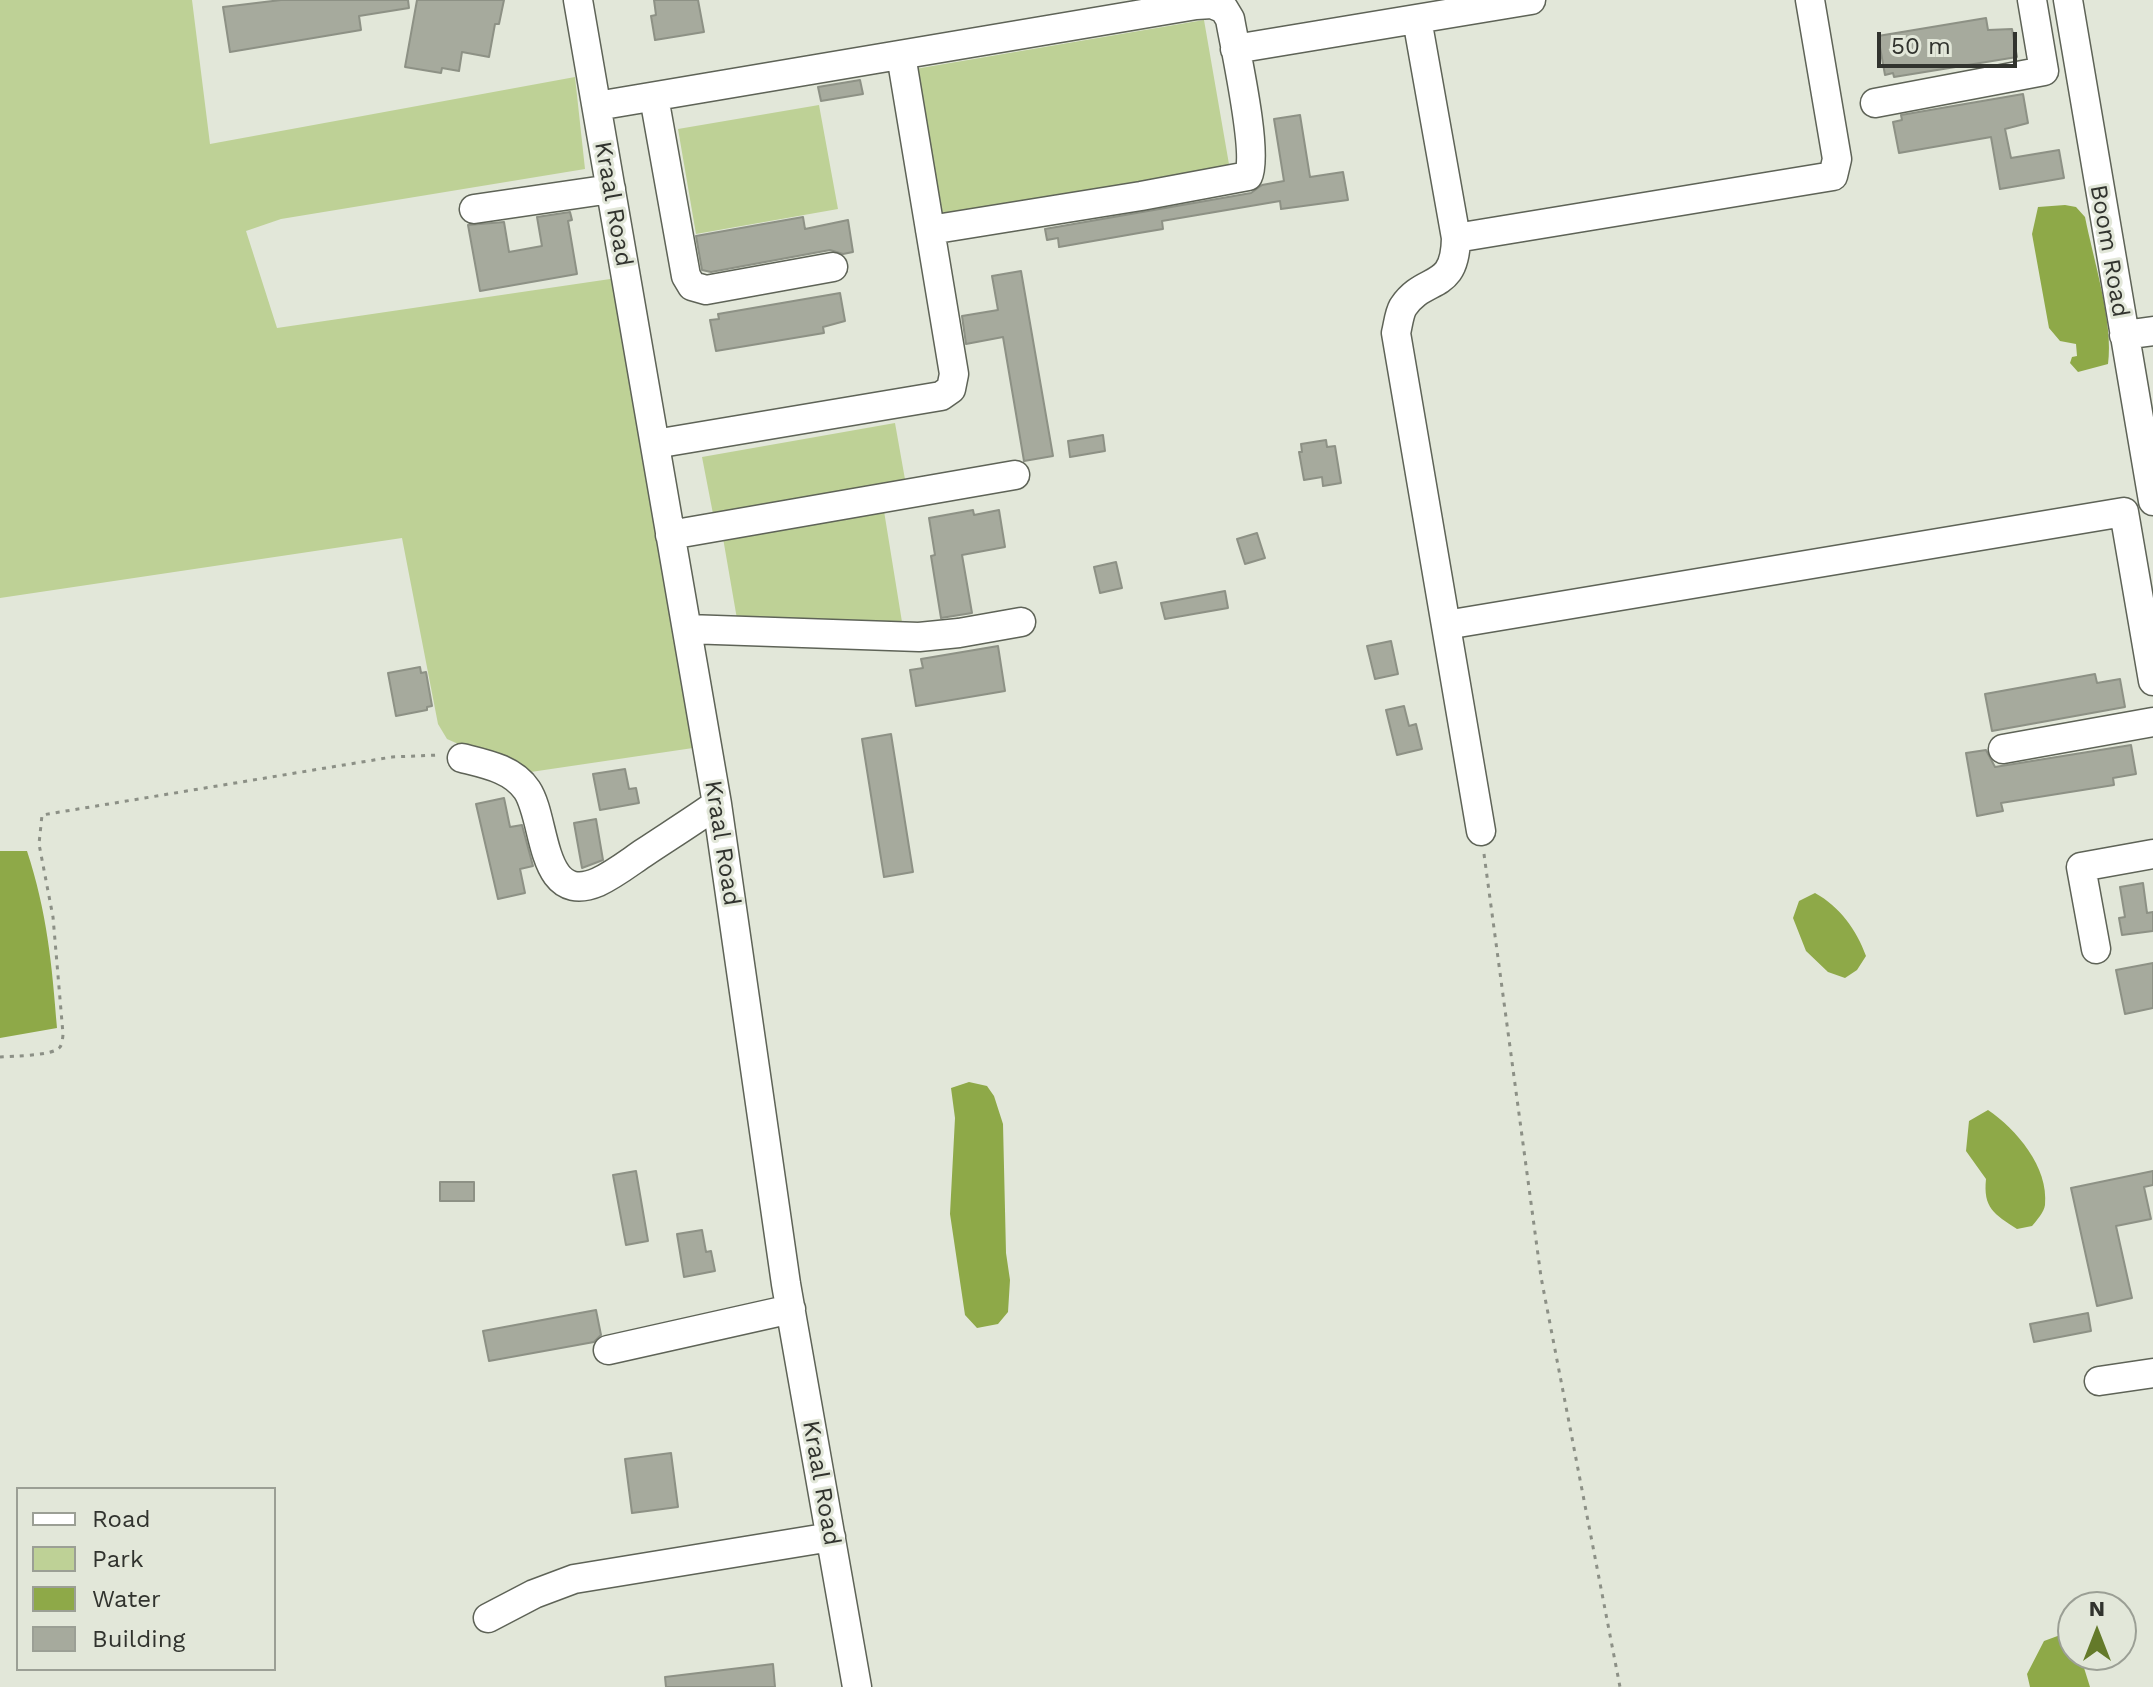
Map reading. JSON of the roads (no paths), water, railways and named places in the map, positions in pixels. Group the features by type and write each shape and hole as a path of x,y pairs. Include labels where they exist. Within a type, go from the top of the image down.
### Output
{"street":[{"name":"Kraal Road","path":"578,0 717,804 791,1309 857,1687"},
{"path":"1235,49 1531,0"},
{"path":"1456,238 1833,176 1837,159 1810,0"},
{"path":"1875,103 2044,71 2032,0"},
{"name":"Boom Road","path":"2068,0 2153,501"},
{"path":"597,106 1212,4 1224,9 1230,19 1251,159 1248,176 930,230"},
{"path":"1417,19 1456,238 1455,259 1445,275 1420,291 1403,308 1396,333 1481,831"},
{"path":"655,444 941,396 951,389 954,374 901,55"},
{"path":"654,97 686,276 692,286 706,290 833,267"},
{"path":"474,209 611,189"},
{"path":"2124,335 2153,331"},
{"path":"670,535 1015,475"},
{"path":"1446,625 2124,512 2153,511"},
{"path":"2124,512 2153,681"},
{"path":"687,629 919,637 1021,622"},
{"path":"2003,749 2153,722"},
{"path":"462,758 492,765 513,776 527,790 554,874 567,884 595,883 717,804"},
{"path":"2096,949 2081,867 2153,854"},
{"path":"608,1350 791,1309"},
{"path":"2099,1381 2153,1373"},
{"path":"488,1618 534,1594 574,1579 831,1537"}],"water":[{"path":"2038,207 2076,207 2085,217 2108,330 2108,364 2078,372 2070,363 2072,357 2077,356 2076,344 2060,341 2049,328 2032,234"},
{"path":"0,851 27,851 48,938 57,1028 0,1038"},
{"path":"1815,893 1846,920 1866,956 1857,970 1845,978 1828,972 1806,951 1793,918 1799,901"},
{"path":"969,1082 987,1086 994,1096 1003,1124 1006,1253 1010,1280 1008,1312 998,1324 977,1328 965,1315 950,1214 955,1118 951,1088"},
{"path":"1988,1110 2019,1138 2042,1177 2045,1205 2032,1226 2017,1229 1992,1209 1986,1197 1986,1179 1966,1151 1969,1121"},
{"path":"2057,1636 2057,1671 2085,1671 2090,1687 2030,1687 2027,1674 2044,1641"}]}
